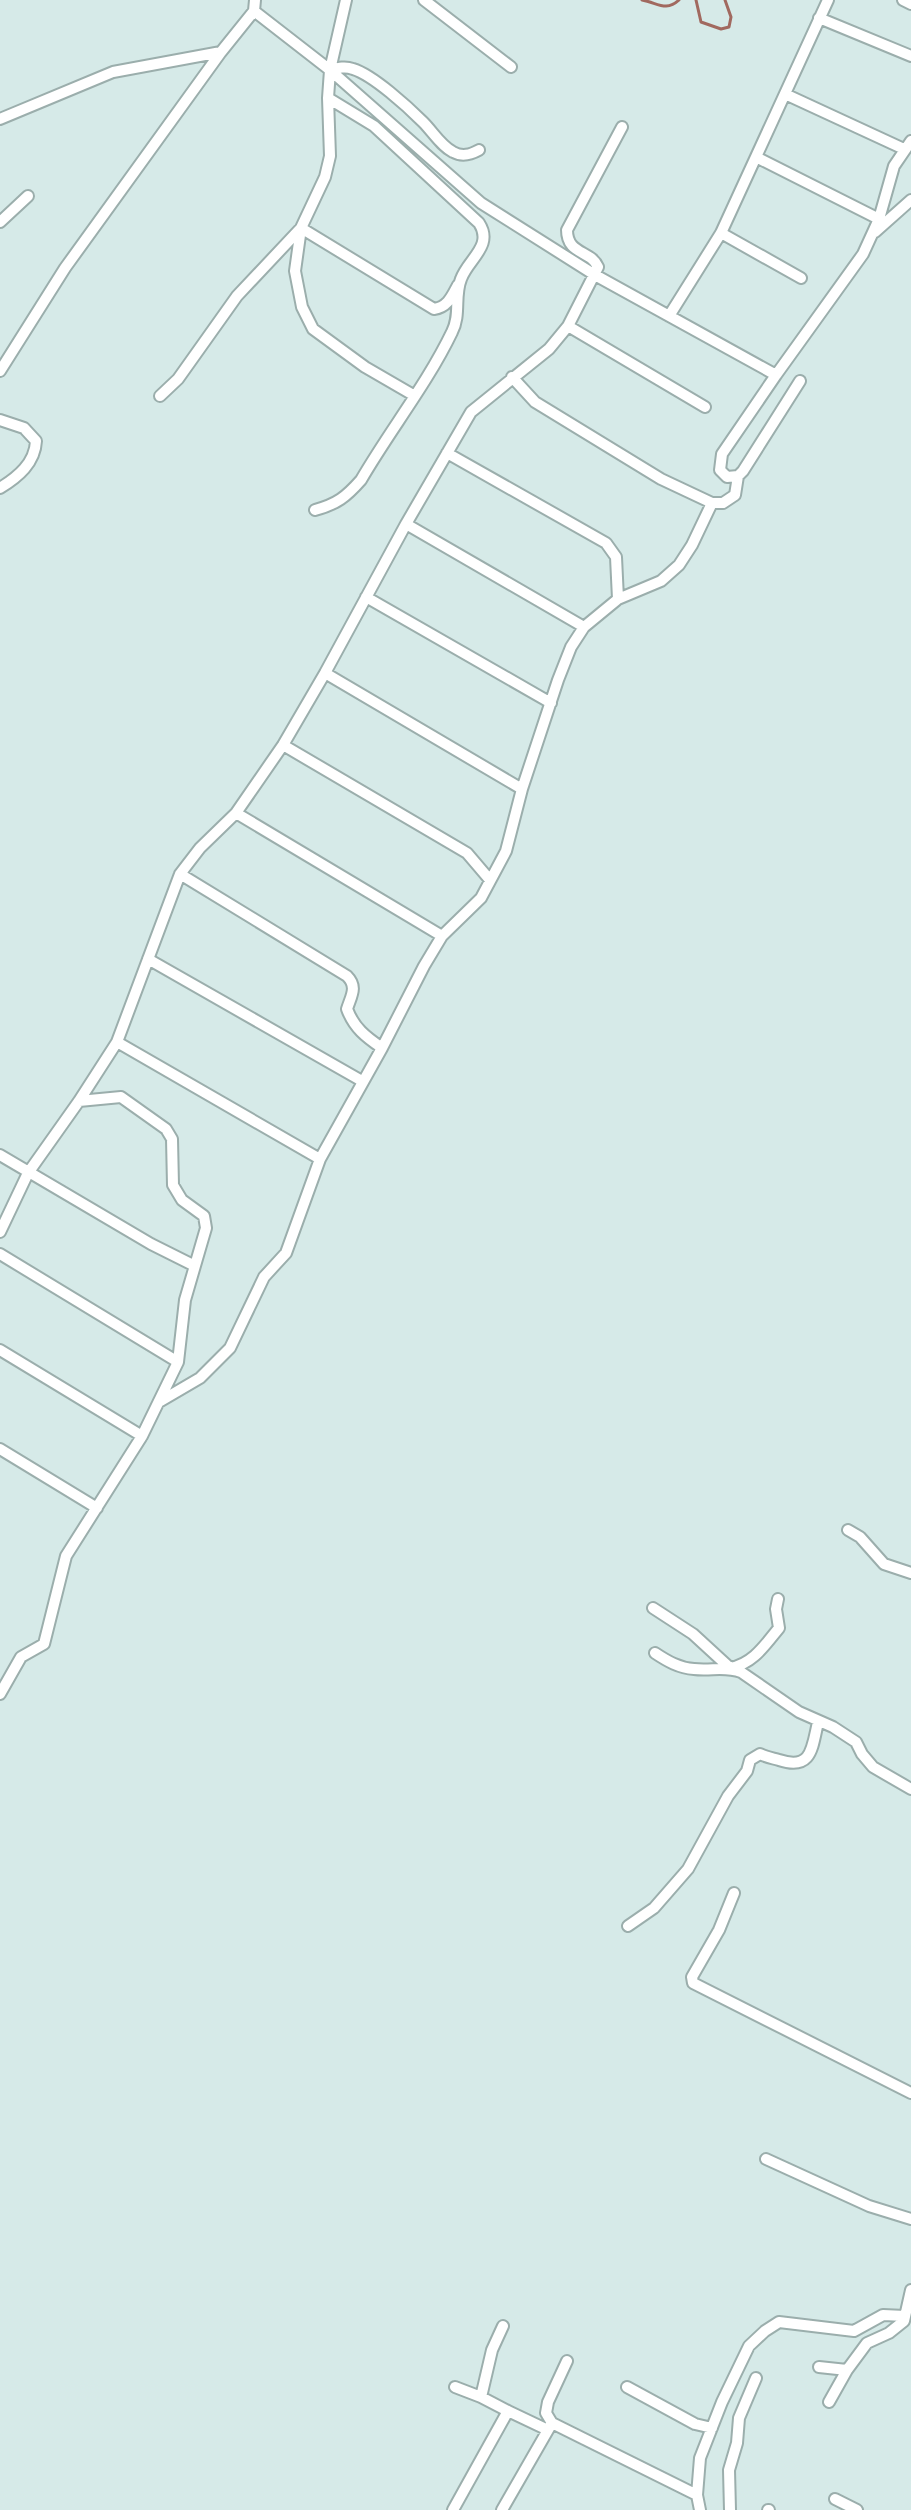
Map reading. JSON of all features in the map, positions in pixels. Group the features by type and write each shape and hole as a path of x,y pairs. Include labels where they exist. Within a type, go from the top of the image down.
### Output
{"street":[{"path":"345,0 330,70 328,98 330,156 325,177 301,228 295,272 302,307 313,329 365,367 415,396"},
{"path":"424,0 511,67"},
{"path":"669,316 721,234 828,0"},
{"path":"903,0 911,4"},
{"path":"0,371 65,268 254,5 481,203 595,275 776,375"},
{"path":"819,18 911,57"},
{"path":"0,119 113,72 221,52"},
{"path":"330,70 342,67 352,68 364,74 405,104 445,147 454,153 471,154 479,150"},
{"path":"738,476 727,477 720,471 722,454 863,254 875,232 894,166 907,145 785,94"},
{"path":"301,228 434,309 442,308 448,302 462,276 483,247 484,230 479,223 374,126 328,98"},
{"path":"0,1232 28,1173 117,1042 180,874 200,848 236,813 283,745 471,412 549,349 568,326 595,275 597,264 571,245 567,238 567,230 622,127"},
{"path":"756,157 879,219"},
{"path":"0,222 28,196"},
{"path":"875,232 911,200"},
{"path":"160,396 178,379 237,296 301,228"},
{"path":"721,234 801,278"},
{"path":"315,510 335,504 356,486 415,396 453,331 458,316 459,285"},
{"path":"568,326 705,407"},
{"path":"512,377 535,402 661,479 712,503 723,503 735,495 738,476 800,381"},
{"path":"0,420 24,428 36,441 35,453 27,465 18,476 0,488"},
{"path":"447,453 606,543 616,557 618,599"},
{"path":"159,1402 200,1378 230,1348 264,1277 286,1253 320,1159 442,936 481,898 506,851 522,789 571,647 584,627 618,599 660,580 679,566 712,503"},
{"path":"406,524 584,627"},
{"path":"366,597 551,703"},
{"path":"325,673 522,789"},
{"path":"283,745 467,853 490,880"},
{"path":"236,813 442,936"},
{"path":"180,874 347,976 353,982 354,990 346,1009 350,1019 366,1038 382,1048"},
{"path":"148,959 362,1081"},
{"path":"117,1042 320,1159"},
{"path":"0,1695 21,1657 44,1644 66,1556 142,1436 178,1362 185,1300 206,1228 204,1216 182,1200 174,1185 172,1139 166,1129 121,1097 79,1101"},
{"path":"0,1155 151,1244 194,1266"},
{"path":"0,1254 178,1362"},
{"path":"0,1350 142,1436"},
{"path":"0,1449 97,1508"},
{"path":"848,1530 860,1537 884,1564 911,1573"},
{"path":"655,1653 687,1668 742,1666 754,1658 779,1628 776,1609 778,1599"},
{"path":"653,1608 693,1634 730,1668 752,1679 799,1712 833,1727 856,1742 873,1767 911,1789"},
{"path":"628,1926 654,1908 687,1869 728,1796 747,1771 750,1760 760,1754 791,1764 806,1761 818,1722"},
{"path":"734,1893 719,1929 693,1977 693,1983 911,2093"},
{"path":"766,2159 869,2206 911,2219"},
{"path":"906,2323 911,2290"},
{"path":"700,2510 697,2495 700,2458 749,2346 765,2331 779,2322 854,2331 883,2315 906,2323"},
{"path":"829,2402 847,2370 867,2343 906,2323"},
{"path":"481,2397 492,2350 503,2326"},
{"path":"502,2510 550,2426 546,2413 548,2402 567,2361"},
{"path":"819,2367 847,2370"},
{"path":"730,2510 729,2470 737,2443 739,2418 756,2378"},
{"path":"455,2387 508,2411 550,2426 697,2495"},
{"path":"627,2387 695,2424 712,2428"},
{"path":"453,2510 508,2411"},
{"path":"835,2499 858,2510"}],"waterway":[{"path":"642,0 662,6 674,4 679,0"},
{"path":"696,0 701,22 721,29 729,27 731,17 725,0"}]}
